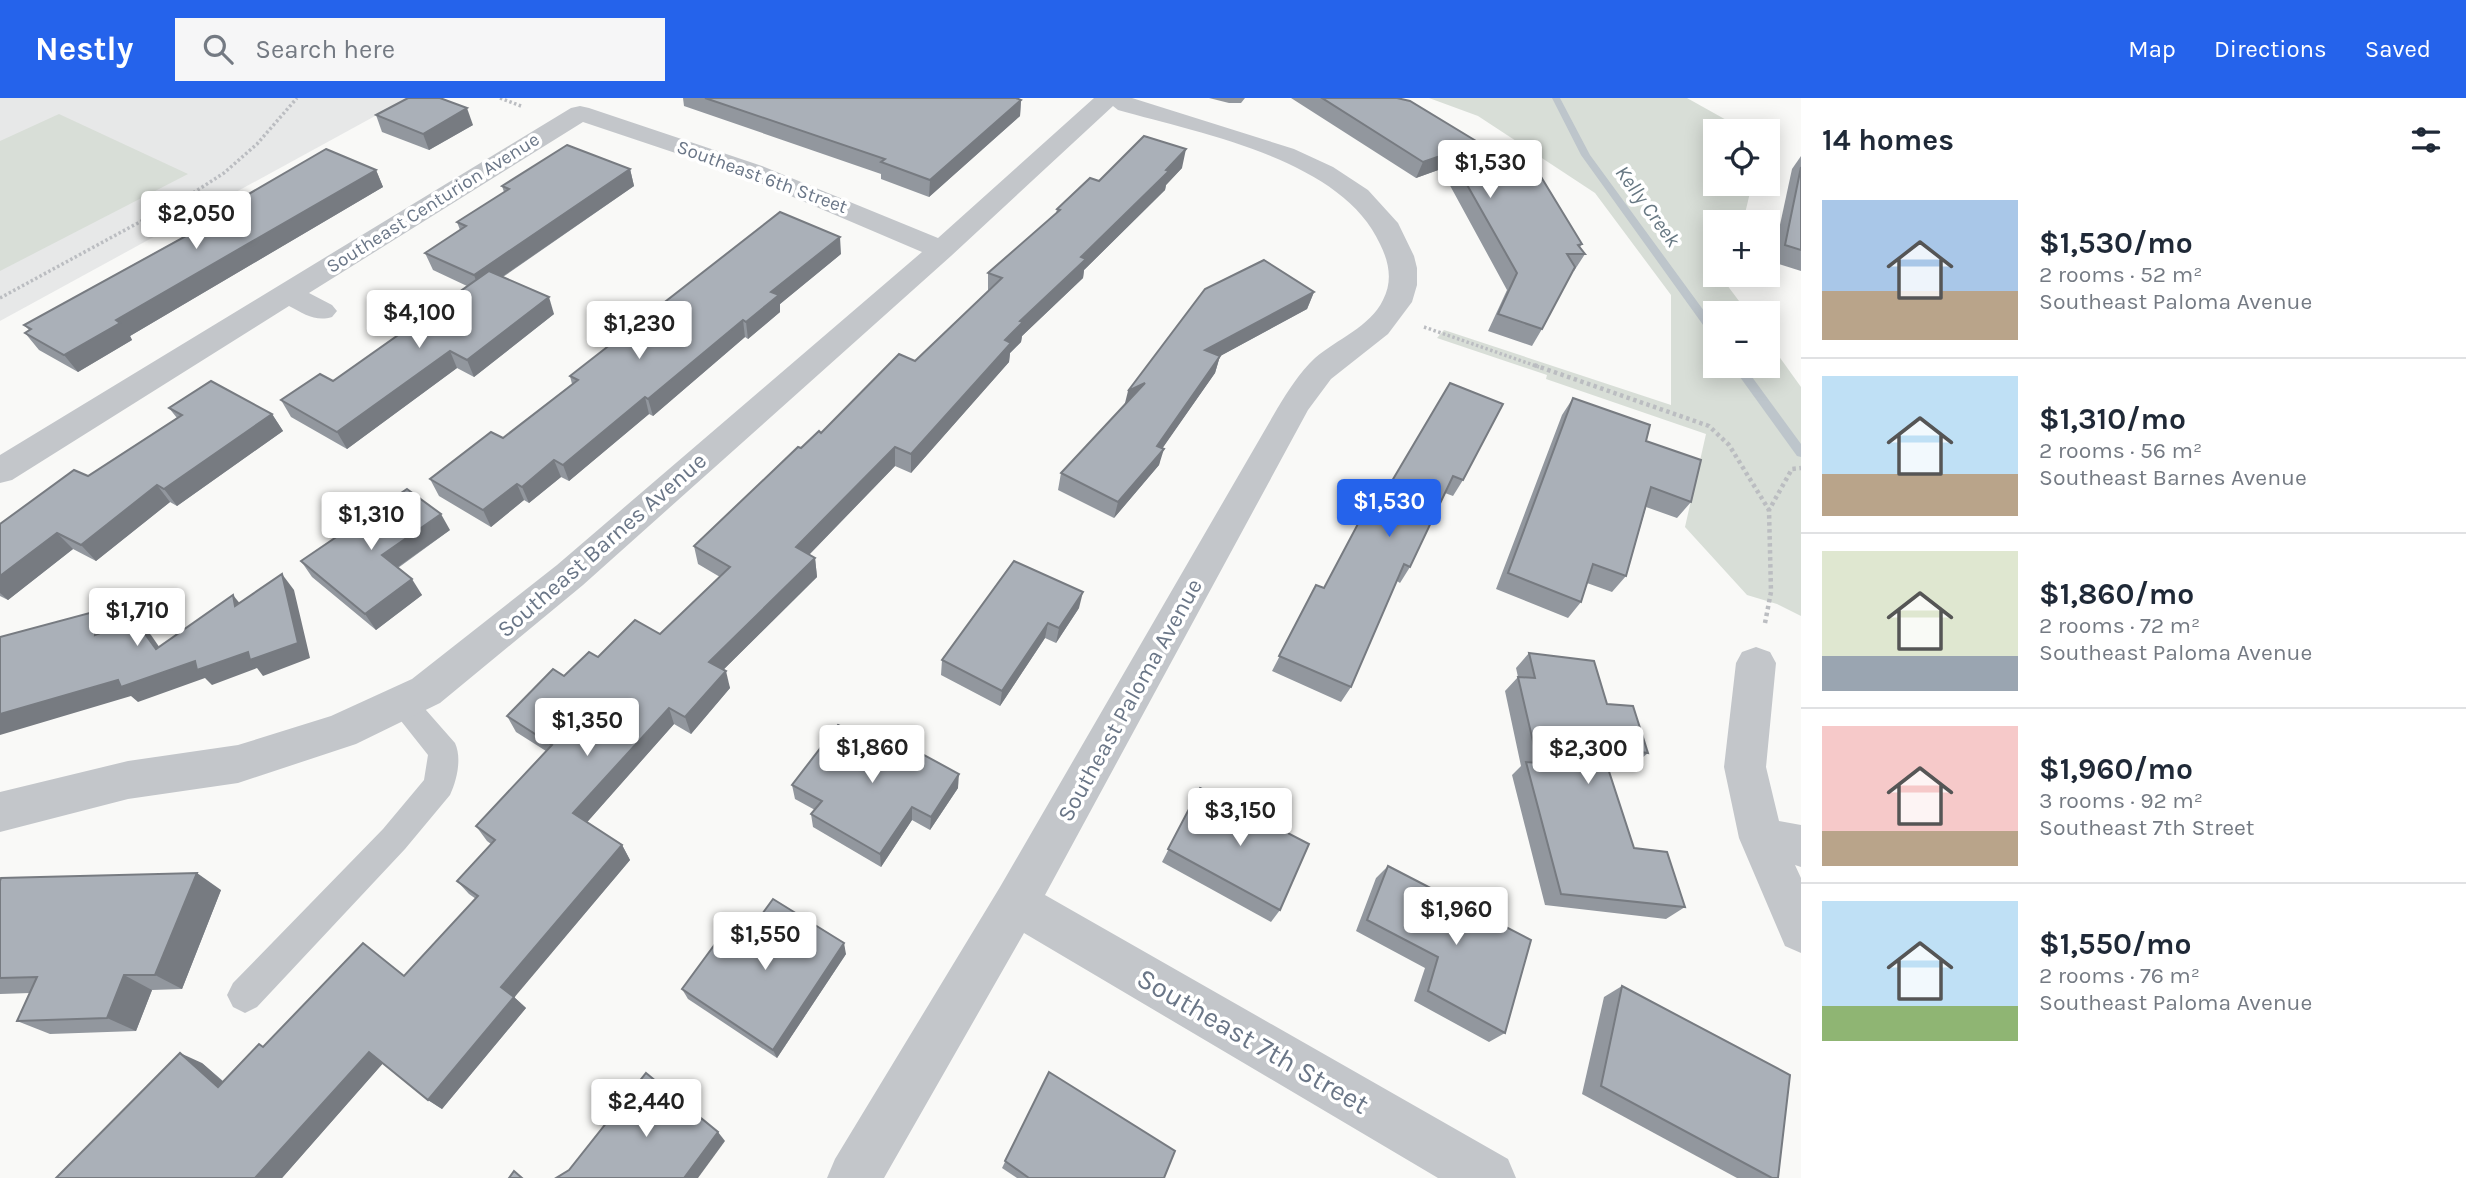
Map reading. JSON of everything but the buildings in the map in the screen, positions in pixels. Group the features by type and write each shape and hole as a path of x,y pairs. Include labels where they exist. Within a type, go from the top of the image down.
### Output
{"street":[{"name":"Southeast Barnes Avenue","path":"0,812 128,780 238,764 341,731 426,691 468,660 570,575 941,250 1108,98"},
{"name":"Southeast Paloma Avenue","path":"854,1178 1016,904 1288,417 1310,383 1332,360 1390,316 1399,299 1404,274 1395,238 1378,214 1356,192 1293,157 1126,105 1117,98"},
{"name":"Southeast 6th Street","path":"580,113 753,171 941,250"},
{"name":"Southeast Centurion Avenue","path":"0,471 580,113"},
{"path":"286,293 322,312"},
{"path":"1756,663 1745,767 1781,842 1801,930"},
{"name":"Southeast 7th Street","path":"1016,904 1489,1178"}],"lane":[{"path":"245,995 394,839 439,785 444,752 401,702"}],"path":[{"path":"0,298 193,193 224,173 257,144 297,98"},
{"path":"1390,316 1709,426 1729,446 1769,510 1771,593 1756,663"},
{"path":"1769,510 1792,469 1801,468"}],"shaded area":[{"path":"0,98 408,98 0,321"},
{"path":"1429,98 1687,98 1725,119 1703,119 1703,196 1749,196 1746,210 1703,210 1703,287 1728,287 1739,301 1703,301 1703,378 1780,378 1780,358 1801,387 1801,616 1777,604 1747,595 1685,527 1706,434 1546,379 1547,375 1437,338 1444,330 1671,405 1671,295 1595,193 1478,116"},
{"path":"59,114 188,174 0,271 0,141"}],"waterway":[{"name":"Kelly Creek","path":"1556,98 1586,155 1703,317"},
{"name":"Kelly Creek","path":"1747,378 1801,453"}]}
